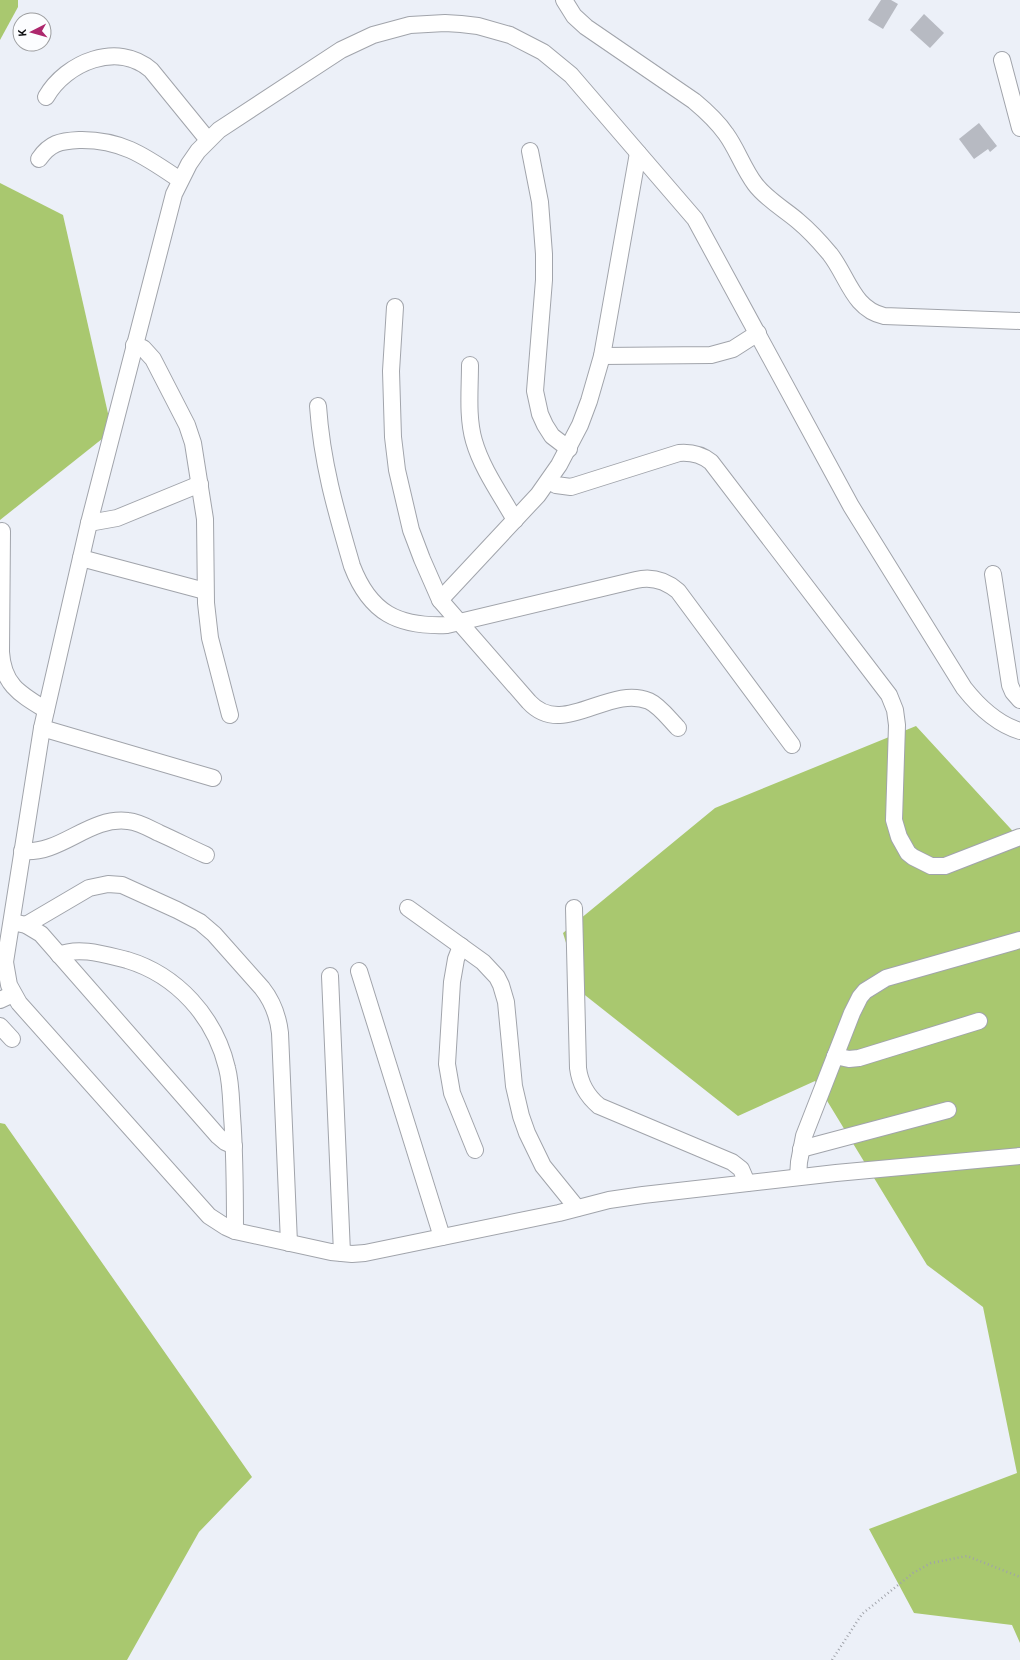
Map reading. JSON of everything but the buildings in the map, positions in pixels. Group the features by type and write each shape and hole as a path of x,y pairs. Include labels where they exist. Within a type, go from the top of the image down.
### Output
{"street":[{"path":"564,0 574,16 586,28 694,101 707,112 726,134 755,184 768,198 798,221 821,244 840,268 858,300 869,311 884,316 1020,325"},
{"path":"1020,731 992,717 964,688 851,506 695,219 571,76 543,52 516,38 494,30 467,24 445,23 391,29 357,41 341,50 219,130 208,140 189,164 180,180 168,211 80,558 42,728 22,851 18,924 5,962 7,997 19,1003 201,1208 217,1222 235,1231 289,1243 342,1253 365,1253 642,1195 1020,1156"},
{"path":"46,97 59,79 77,66 114,55 128,57 140,61 151,70 208,140"},
{"path":"1002,60 1020,128"},
{"path":"39,159 48,148 63,141 92,140 107,142 122,146 142,155 180,180"},
{"path":"530,151 540,202 544,254 544,280 535,391 540,414 545,426 552,436 569,449"},
{"path":"440,600 527,508 549,481 569,449 589,401 602,356 638,153"},
{"path":"395,307 392,339 391,397 397,470 411,530 440,600 529,702 540,712 559,716 620,698 635,697 654,703 678,728"},
{"path":"602,356 711,355 733,349 758,333"},
{"path":"134,345 143,348 153,359 187,425 196,452 205,519 205,591 208,622 213,654 230,715"},
{"path":"470,365 471,420 474,441 485,468 515,520"},
{"path":"318,406 322,450 329,484 352,566 362,587 374,604 390,616 418,625 447,626 643,578 658,579 678,591 792,745"},
{"path":"549,481 564,486 575,486 679,453 695,454 706,458 711,462 889,695 895,710 897,725 894,820 899,838 908,852 930,866 945,866 1020,837"},
{"path":"89,523 116,518 200,484"},
{"path":"2,531 1,652 3,669 10,683 20,694 46,710"},
{"path":"80,558 205,591"},
{"path":"993,574 1010,685 1012,692 1020,700"},
{"path":"42,728 213,778"},
{"path":"22,851 34,851 48,848 94,826 118,820 137,822 206,855"},
{"path":"18,924 89,888 108,884 122,885 200,922 214,934 262,988 273,1004 279,1028 289,1243"},
{"path":"408,908 491,969 501,985 506,1002 514,1086 523,1122 534,1150 543,1166 577,1208"},
{"path":"574,908 578,1068 579,1076 585,1090 599,1106 732,1162 741,1169 747,1183"},
{"path":"18,924 41,934 218,1136 225,1142 234,1146"},
{"path":"798,1178 804,1136 855,1005 860,997 872,986 886,978 1020,940"},
{"path":"461,946 456,960 452,982 447,1064 452,1093 475,1150"},
{"path":"58,955 75,951 108,956 136,963 172,982 193,1001 211,1026 224,1054 230,1080 234,1146 235,1231"},
{"path":"359,971 442,1237"},
{"path":"330,976 342,1253"},
{"path":"835,1056 849,1059 859,1058 979,1021"},
{"path":"0,1026 12,1039"},
{"path":"801,1149 948,1110"}],"path":[{"path":"832,1660 862,1614 913,1573 931,1563 967,1556 1020,1576"}],"green space":[{"path":"0,0 18,0 18,7 15,12 12,12 12,18 0,40"},
{"path":"0,183 63,215 112,431 0,520"},
{"path":"916,726 1020,839 1020,1643 1012,1625 914,1613 869,1529 1017,1473 983,1307 927,1265 815,1081 738,1116 581,992 563,933 715,808"},
{"path":"0,1123 5,1124 252,1477 199,1532 127,1660 0,1660"}]}
